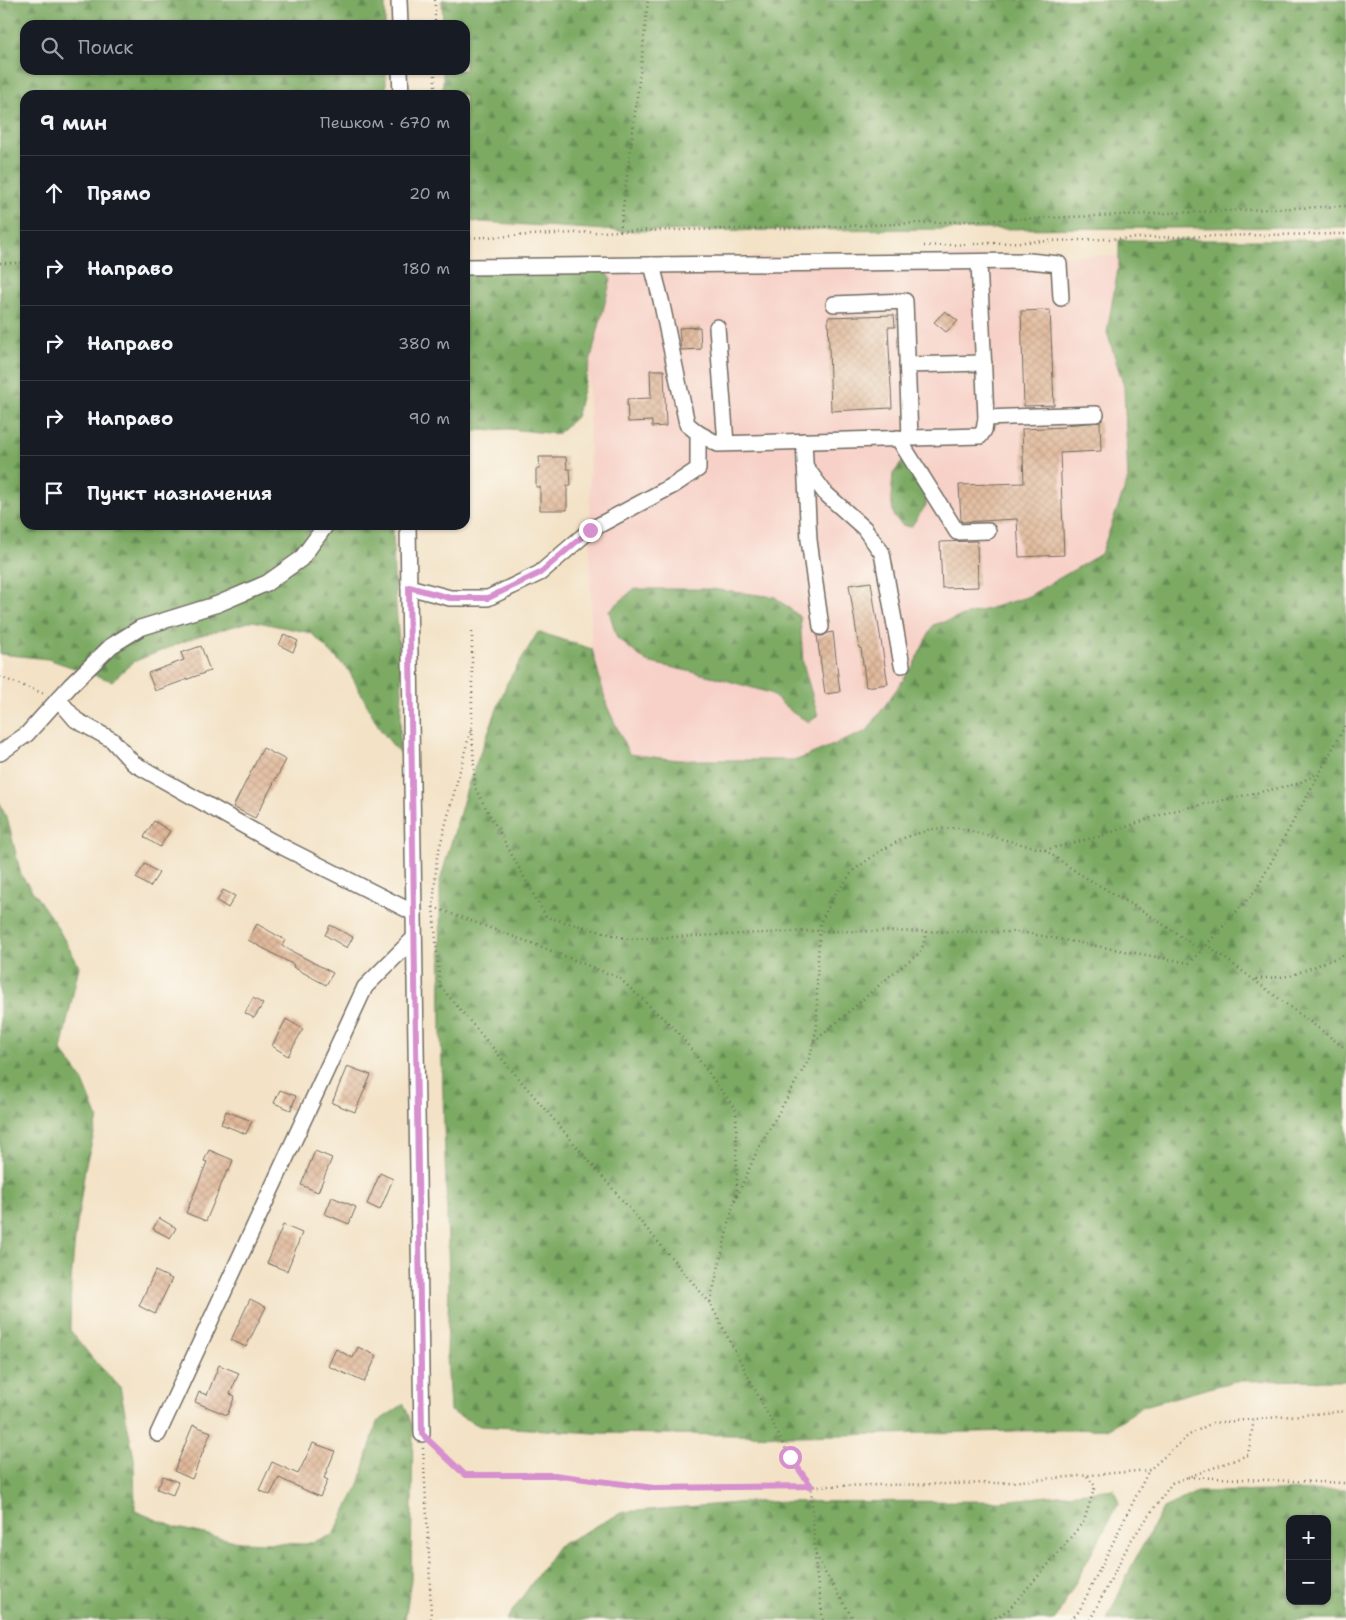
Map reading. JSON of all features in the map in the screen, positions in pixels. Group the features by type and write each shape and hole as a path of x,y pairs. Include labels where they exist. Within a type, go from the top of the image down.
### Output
{"street":[{"path":"399,0 400,20"},
{"path":"400,75 401,90"},
{"path":"470,266 1029,261 1059,264 1061,298"},
{"path":"652,265 687,424 698,434 718,444 980,436 984,430 986,418 979,262"},
{"path":"834,304 904,301 907,365 904,438 957,532 988,531"},
{"path":"716,327 726,443"},
{"path":"907,365 984,364"},
{"path":"986,418 1096,414"},
{"path":"409,587 450,598 488,598 540,573 590,530 674,485 698,468 698,434"},
{"path":"804,441 809,540 821,627"},
{"path":"805,466 825,493 864,528 882,553 902,665"},
{"path":"0,753 27,734 58,699 111,646 140,628 218,604 268,583 301,559 322,530"},
{"path":"408,530 422,1434"},
{"path":"58,699 76,720 112,740 133,763 273,842 414,913"},
{"path":"158,1434 365,987 414,938"}],"path":[{"path":"435,0 435,20"},
{"path":"620,231 642,66 648,0"},
{"path":"435,75 435,90"},
{"path":"470,238 620,231 795,228 1346,206"},
{"path":"924,246 1139,237 1346,234"},
{"path":"0,263 20,263"},
{"path":"472,632 472,726 475,788 546,917 628,939 820,931 1020,932 1190,963 1256,890 1346,724"},
{"path":"0,677 58,699"},
{"path":"472,726 437,857 433,908 440,986 710,1303 790,1457 811,1486 822,1620"},
{"path":"1045,850 1101,836 1168,812 1297,784 1319,773"},
{"path":"733,1208 757,1151 810,1057 817,1027 816,977 820,923 836,892 854,870 879,852 904,838 931,828 958,828 1045,850 1078,873 1146,913 1201,950"},
{"path":"433,908 542,946 619,978 678,1032 736,1110 737,1189 710,1303"},
{"path":"813,1043 892,974 921,952 927,931"},
{"path":"1206,944 1346,1049"},
{"path":"1254,979 1290,976 1346,954"},
{"path":"1071,1620 1079,1610 1149,1470 1189,1435 1212,1423 1346,1411"},
{"path":"1090,1620 1130,1542 1172,1482 1248,1455 1254,1419"},
{"path":"422,1434 465,1475 554,1475 654,1488 999,1483 1149,1470"},
{"path":"422,1434 431,1620"},
{"path":"991,1620 1008,1610 1084,1521 1095,1486 1086,1475"},
{"path":"1186,1477 1346,1483"},
{"path":"815,1552 827,1576 854,1620"}],"shaded area":[{"path":"955,255 1346,257 1346,757 592,763 588,259"}],"green space":[{"path":"0,0 385,0 385,20 20,20 20,75 386,75 386,90 20,90 20,530 393,530 394,575 402,691 399,753 380,729 349,671 311,633 253,621 198,636 133,662 112,681 48,659 0,654"},
{"path":"442,0 1346,0 1346,227 620,231 470,221 470,90 443,90 443,75 470,75 470,20 443,20"},
{"path":"1119,240 1346,240 1346,1380 1235,1381 1144,1406 1107,1429 798,1436 595,1433 480,1426 450,1411 447,1354 449,1279 441,1034 440,881 468,785 507,683 538,632 592,649 607,706 629,754 678,760 797,760 867,731 913,666 933,625 1027,597 1101,554 1128,479 1124,387 1107,332 1119,263"},
{"path":"470,271 604,271 611,279 576,417 557,434 509,429 470,431"},
{"path":"906,457 927,471 926,505 911,527 902,525 894,517 891,499 893,474"},
{"path":"634,589 710,589 775,597 800,617 803,663 818,716 809,722 793,713 770,693 715,677 647,662 617,638 609,611"},
{"path":"0,804 8,821 21,875 55,923 79,966 61,1050 82,1079 98,1119 85,1168 75,1239 71,1281 70,1330 92,1358 120,1387 134,1458 135,1511 177,1528 240,1542 306,1544 333,1535 359,1485 377,1422 404,1404 413,1427 411,1580 405,1620 0,1620"},
{"path":"1114,1489 1119,1503 1055,1620 506,1620 558,1546 623,1512 749,1502 1002,1501"},
{"path":"1346,1490 1346,1620 1107,1620 1131,1567 1163,1508 1197,1492"}],"building":[{"path":"1050,310 1054,405 1024,406 1021,311"},
{"path":"945,311 958,321 946,332 934,322"},
{"path":"894,315 895,327 888,327 892,408 831,411 828,317"},
{"path":"700,327 701,349 681,350 679,328"},
{"path":"650,370 664,370 666,426 652,427 652,421 628,422 627,399 651,398"},
{"path":"1100,422 1101,451 1060,453 1064,555 1019,557 1017,519 962,522 959,485 1024,483 1022,429 1065,427 1065,425"},
{"path":"539,457 566,457 567,469 570,469 571,486 567,486 567,510 540,510 540,487 536,487 536,469 540,469"},
{"path":"977,541 978,587 942,588 940,542"},
{"path":"871,582 888,684 866,687 849,585"},
{"path":"833,632 840,692 825,694 817,636"},
{"path":"284,634 298,641 293,652 279,645"},
{"path":"201,646 210,671 155,691 148,673 184,660 181,653"},
{"path":"263,748 286,760 255,818 233,807"},
{"path":"154,821 170,831 160,847 144,837"},
{"path":"145,864 159,873 150,887 136,878"},
{"path":"223,890 235,896 228,908 217,901"},
{"path":"257,924 285,940 282,946 333,973 326,985 248,940"},
{"path":"330,925 353,937 347,948 325,935"},
{"path":"253,998 263,1004 254,1018 245,1013"},
{"path":"286,1019 303,1029 288,1056 272,1046"},
{"path":"347,1066 371,1075 355,1112 332,1103"},
{"path":"280,1090 296,1096 291,1110 274,1103"},
{"path":"226,1111 252,1121 246,1134 221,1124"},
{"path":"209,1150 233,1160 206,1221 186,1213 207,1162 204,1161"},
{"path":"315,1151 332,1158 318,1192 301,1185"},
{"path":"380,1173 393,1179 380,1210 367,1204"},
{"path":"332,1197 356,1207 349,1224 325,1214"},
{"path":"159,1218 176,1228 170,1238 153,1229"},
{"path":"283,1225 302,1233 287,1271 267,1263"},
{"path":"155,1271 172,1279 155,1314 139,1306"},
{"path":"250,1299 266,1307 246,1347 231,1340"},
{"path":"358,1347 377,1356 364,1382 328,1366 336,1349 353,1358"},
{"path":"219,1365 239,1373 230,1394 235,1396 227,1415 195,1402 199,1392 207,1395"},
{"path":"193,1425 211,1432 192,1479 174,1471"},
{"path":"313,1443 335,1451 324,1478 328,1480 320,1497 279,1478 270,1495 259,1490 272,1462 298,1474"},
{"path":"163,1476 178,1482 173,1495 157,1489"}],"route":[{"path":"590,530 540,573 488,598 450,598 409,587 422,1434 465,1475 554,1475 654,1488 811,1486 790,1457"}]}
